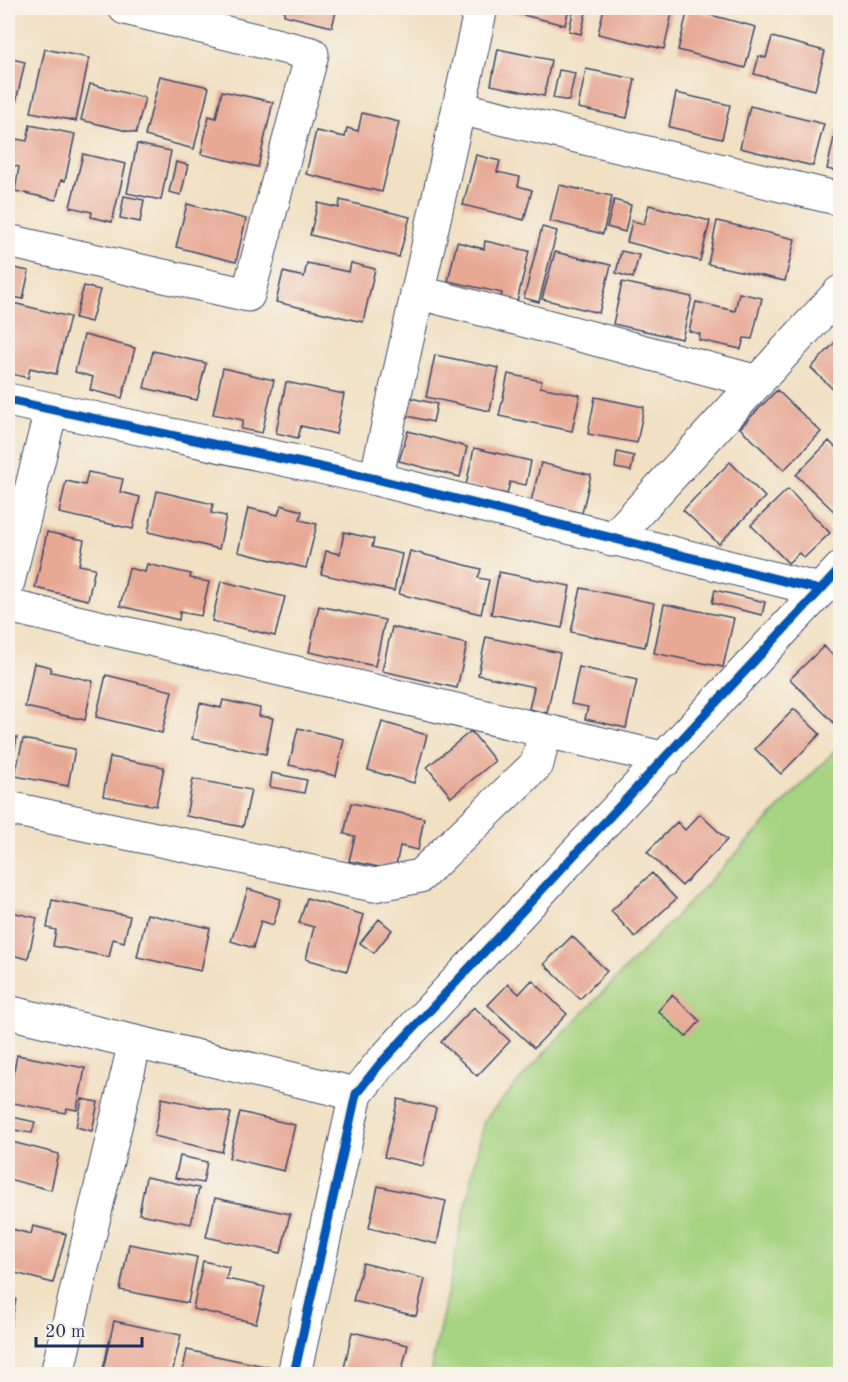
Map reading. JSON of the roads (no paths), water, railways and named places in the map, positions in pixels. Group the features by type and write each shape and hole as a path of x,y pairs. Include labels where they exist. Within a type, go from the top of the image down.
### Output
{"street":[{"path":"8,241 248,295 312,54 125,8"},
{"path":"376,479 481,8"},
{"path":"459,108 840,199"},
{"path":"417,292 758,382"},
{"path":"612,540 840,292"},
{"path":"8,400 376,479 612,540 830,580"},
{"path":"8,582 51,410"},
{"path":"294,1374 356,1095 379,1065 830,580"},
{"path":"8,606 666,759"},
{"path":"8,808 375,885 420,876 537,764 545,731"},
{"path":"8,1012 356,1095"},
{"path":"57,1374 135,1042"}]}
